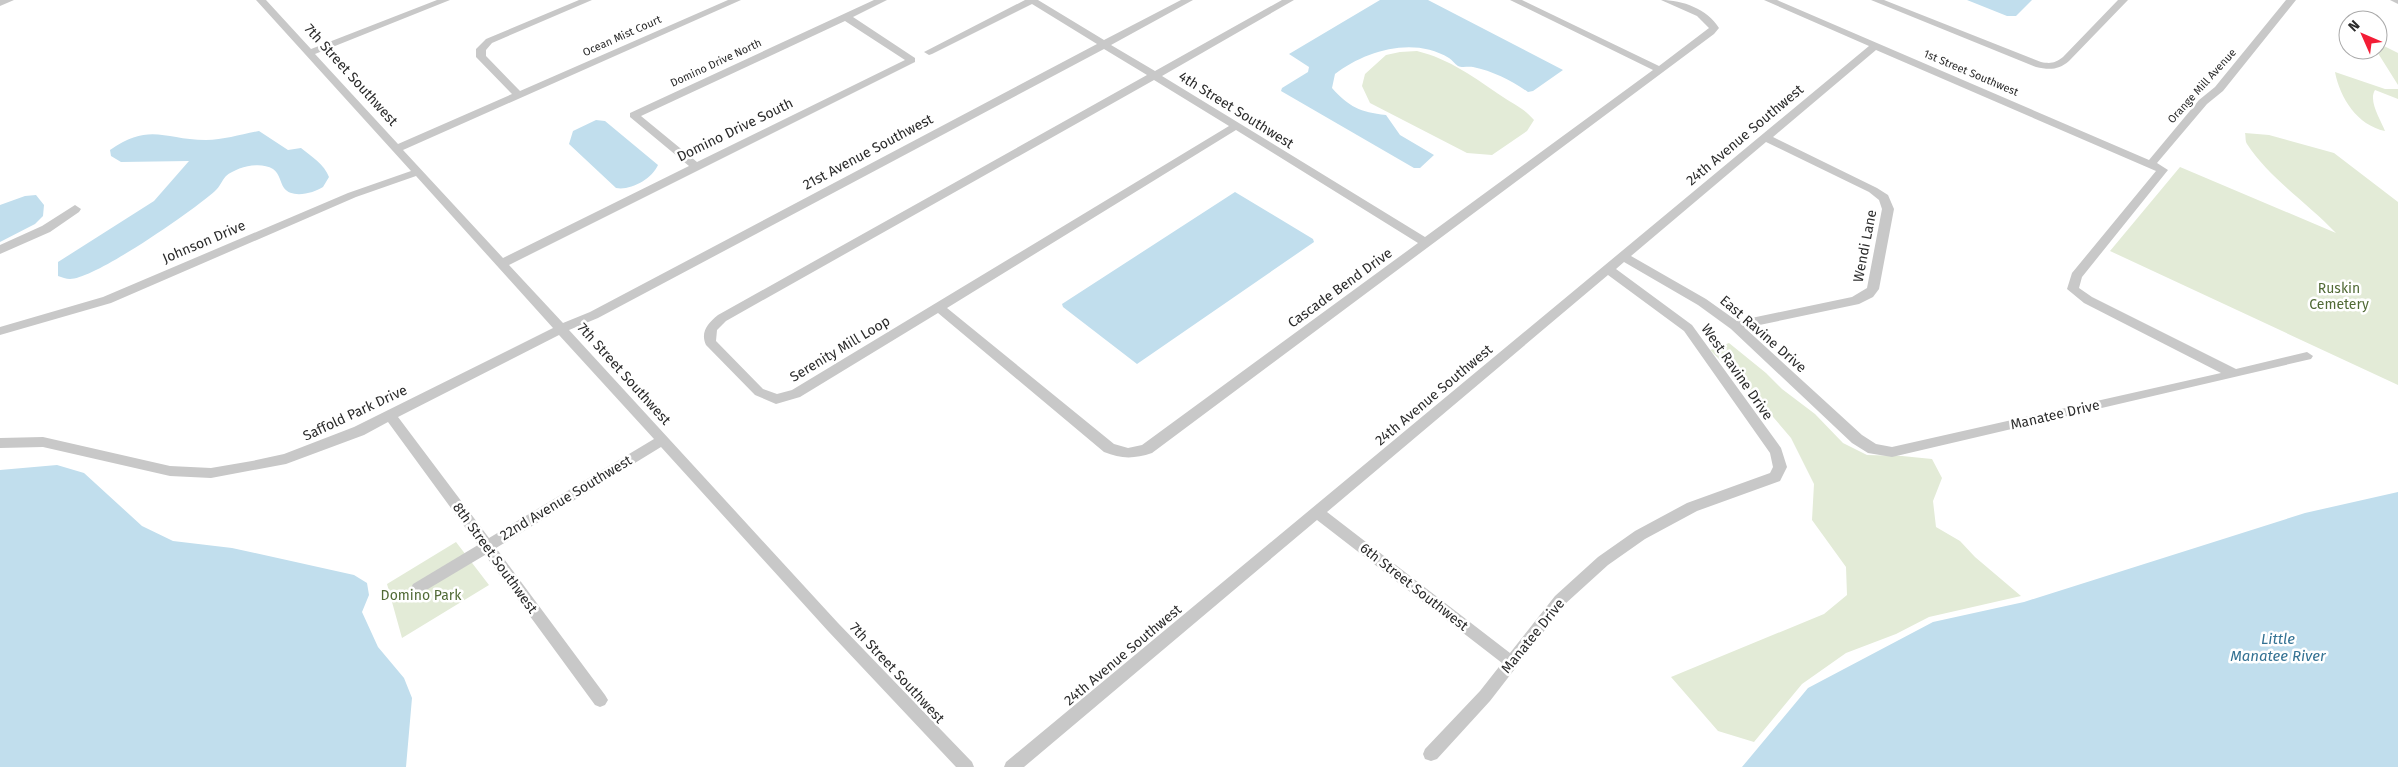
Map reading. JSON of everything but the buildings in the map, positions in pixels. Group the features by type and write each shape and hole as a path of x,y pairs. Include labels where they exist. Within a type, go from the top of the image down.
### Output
{"street":[{"path":"0,3 8,0"},
{"name":"7th Street Southwest","path":"261,0 311,52 833,627 966,767"},
{"path":"311,52 445,0"},
{"path":"519,95 481,57 481,49 489,41 587,0"},
{"name":"Ocean Mist Court","path":"398,148 736,0"},
{"name":"Domino Drive North","path":"696,166 634,115 882,0"},
{"path":"929,52 1032,0"},
{"name":"4th Street Southwest","path":"1032,0 1426,243"},
{"name":"21st Avenue Southwest","path":"562,328 594,315 1188,0"},
{"path":"1154,76 1290,0"},
{"path":"1515,0 1660,70"},
{"name":"Cascade Bend Drive","path":"938,307 1110,448 1128,454 1147,449 1660,70 1714,28 1704,17 1666,0"},
{"name":"1st Street Southwest","path":"1769,0 2163,170 2076,276 2073,289 2088,300 2235,374"},
{"path":"1876,0 2021,60 2050,67 2059,65 2066,59 2123,0"},
{"name":"Orange Mill Avenue","path":"2151,164 2204,102 2219,89 2290,0"},
{"name":"Domino Drive South","path":"503,263 912,60 846,17"},
{"name":"24th Avenue Southwest","path":"1012,767 1875,46"},
{"name":"Serenity Mill Loop","path":"1154,76 722,318 712,326 708,333 710,342 759,392 776,399 796,394 1236,126"},
{"name":"Wendi Lane","path":"1735,326 1855,301 1869,294 1873,288 1888,209 1884,198 1872,190 1766,138"},
{"name":"Johnson Drive","path":"0,331 107,300 352,195 418,172"},
{"path":"0,250 46,229 75,209"},
{"name":"East Ravine Drive","path":"1623,257 1702,302 1735,326 1857,439 1873,449"},
{"name":"West Ravine Drive","path":"1608,269 1688,328 1776,452 1780,467"},
{"name":"Saffold Park Drive","path":"0,443 44,442 170,471 211,473 286,459 329,444 562,328"},
{"name":"Manatee Drive","path":"1873,449 1892,452 2307,356"},
{"name":"8th Street Southwest","path":"390,415 600,700"},
{"name":"22nd Avenue Southwest","path":"418,588 664,440"},
{"name":"Manatee Drive","path":"1431,754 1485,696 1560,600 1603,562 1640,535 1692,507 1775,477 1780,467"},
{"name":"6th Street Southwest","path":"1317,512 1511,662"}],"green space":[{"path":"2388,48 2398,53 2398,85 2382,60 2388,60"},
{"path":"1417,51 1429,54 1462,70 1523,110 1534,120 1527,131 1492,155 1467,153 1370,103 1362,86 1365,74 1386,55"},
{"path":"2335,72 2385,89 2398,89 2398,99 2375,90 2373,94 2374,105 2385,131 2366,123 2351,109 2337,82"},
{"name":"Ruskin Cemetery","path":"2245,133 2269,135 2334,153 2398,202 2398,385 2110,251 2180,167 2336,233 2278,180 2256,157 2246,142"},
{"path":"1729,343 1766,373 1782,389 1815,414 1843,443 1867,455 1932,459 1942,478 1933,501 1936,527 1960,541 1975,557 2021,596 1929,617 1896,634 1846,653 1802,684 1754,742 1718,731 1671,677 1824,614 1847,595 1846,567 1812,520 1814,484 1791,438 1750,390 1710,350"},
{"name":"Domino Park","path":"456,542 489,585 402,638 387,584"}],"water":[{"path":"1380,0 1428,0 1563,70 1533,91 1528,92 1509,80 1488,71 1458,66 1449,58 1435,51 1405,47 1375,53 1360,59 1335,74 1332,88 1344,100 1362,110 1386,115 1400,135 1434,155 1420,168 1414,168 1281,91 1282,88 1308,72 1309,67 1289,54"},
{"path":"1967,0 2032,0 2016,16 2007,16"},
{"path":"596,120 605,121 658,165 651,175 634,186 616,188 569,144 573,131"},
{"path":"259,131 288,150 301,148 317,161 329,177 323,187 309,193 292,193 284,188 279,176 273,169 262,165 242,168 226,176 217,189 187,213 121,256 83,276 70,279 58,276 58,262 154,201 189,161 121,162 111,156 110,150 136,137 147,135 158,134 213,140"},
{"path":"1235,192 1313,239 1314,242 1137,364 1063,307 1062,304"},
{"path":"36,195 44,205 43,216 35,224 0,242 0,205 25,196"},
{"path":"57,465 84,473 142,526 173,541 232,548 354,575 367,583 369,595 362,612 378,647 404,678 412,698 406,767 0,767 0,470"},
{"name":"Little Manatee River","path":"2398,492 2398,767 1742,767 1808,688 1933,622 2024,602 2305,513"}]}
